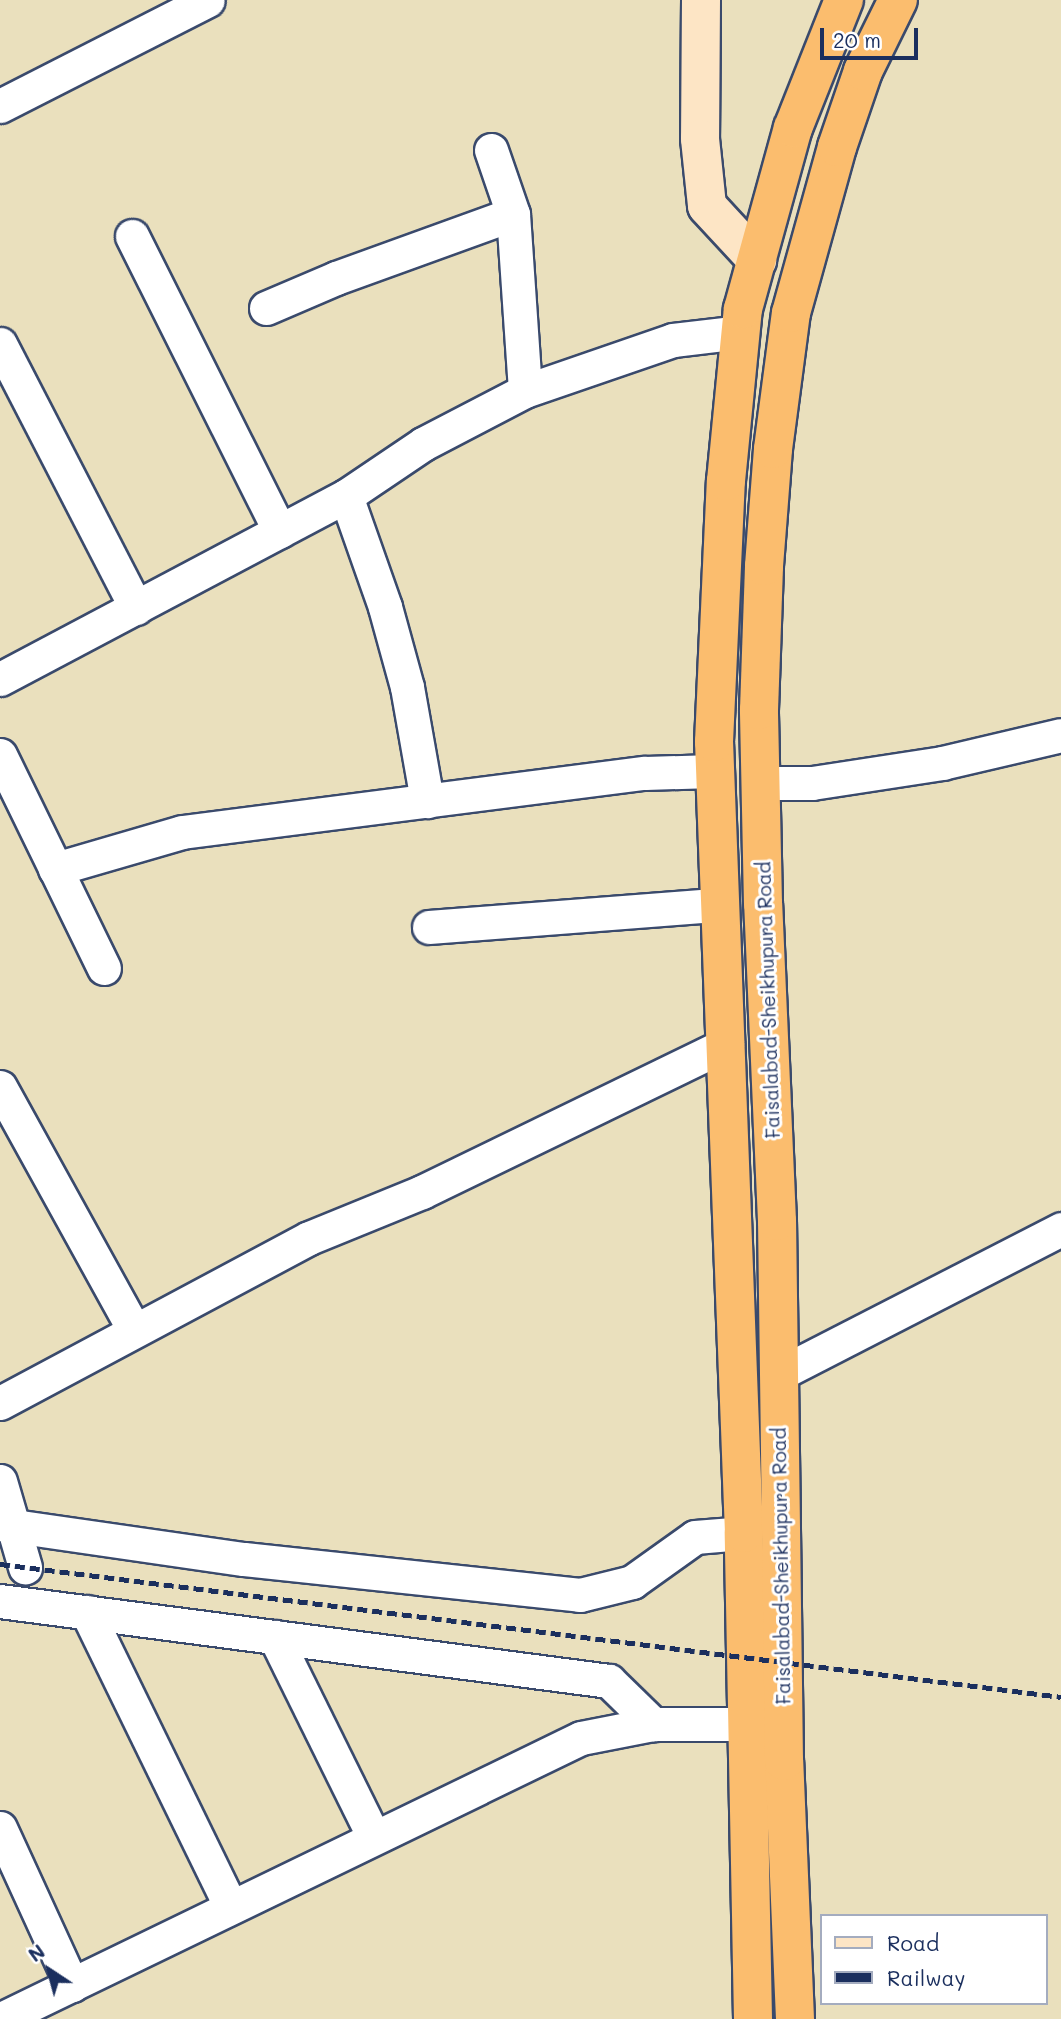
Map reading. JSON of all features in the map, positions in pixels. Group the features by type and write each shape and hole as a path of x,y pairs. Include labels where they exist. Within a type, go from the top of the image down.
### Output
{"highway":[{"name":"Faisalabad-Sheikhupura Road","path":"753,2019 744,1533 727,1044 717,905 713,771 726,481 742,321 793,128 844,0"},
{"name":"Faisalabad-Sheikhupura Road","path":"795,2019 784,1760 779,1374 761,783 764,566 773,449 791,313 837,146 863,71 898,0"},
{"path":"742,321 791,313"}],"main road":[{"path":"701,0 700,139 707,206 757,260"}],"street":[{"path":"0,106 208,0"},
{"path":"491,150 513,214 525,391"},
{"path":"266,308 336,278 513,214"},
{"path":"132,236 280,531"},
{"path":"0,679 346,496 423,444 525,391 673,340 742,321"},
{"path":"0,344 136,608"},
{"path":"346,496 386,607 407,687 427,801"},
{"path":"761,783 825,781 942,763 1061,735"},
{"path":"0,755 104,968"},
{"path":"55,869 182,832 645,773 713,771"},
{"path":"429,928 717,905"},
{"path":"0,1403 133,1328 309,1238 422,1192 727,1044"},
{"path":"0,1087 133,1328"},
{"path":"779,1374 1061,1230"},
{"path":"0,1481 7,1525 25,1567"},
{"path":"7,1525 244,1559 580,1595 632,1582 695,1536 744,1533"},
{"path":"0,1601 609,1681 653,1724"},
{"path":"87,1612 231,1908"},
{"path":"275,1637 374,1837"},
{"path":"1,2019 581,1738 653,1724 749,1724"},
{"path":"0,1828 72,1984"}],"railway":[{"path":"0,1564 1061,1697"}]}
